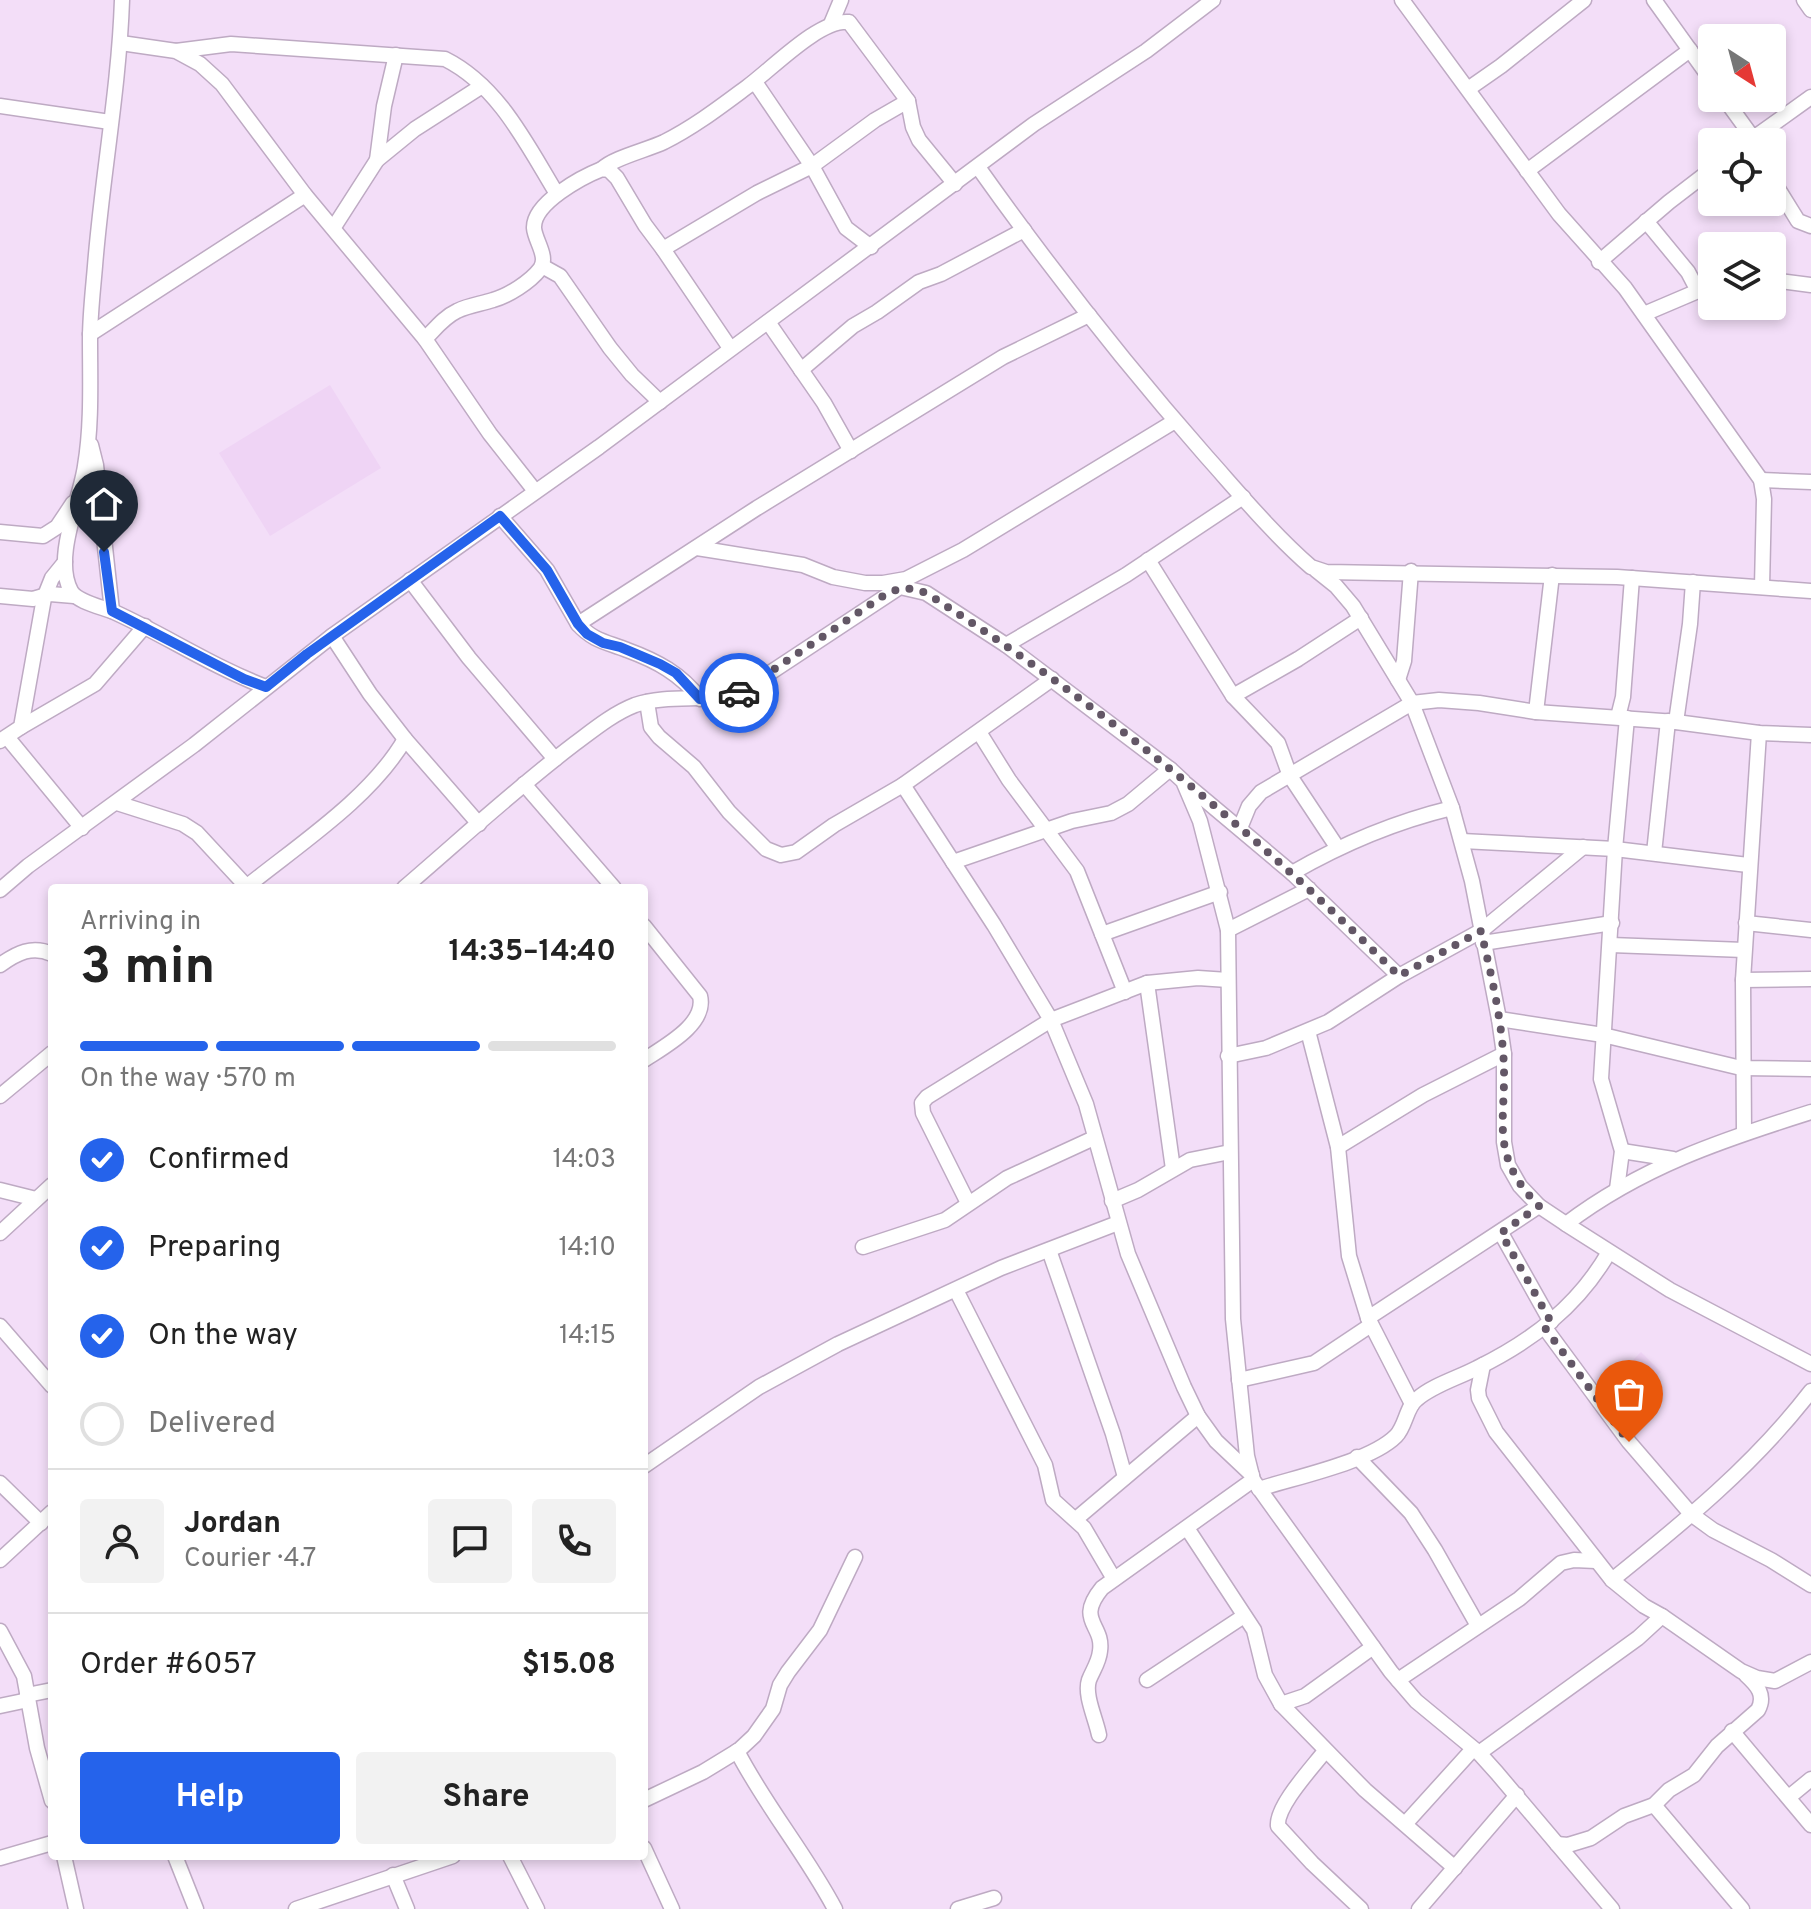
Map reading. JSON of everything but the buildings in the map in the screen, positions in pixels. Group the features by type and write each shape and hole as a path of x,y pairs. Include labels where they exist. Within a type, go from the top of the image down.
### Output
{"street":[{"path":"74,596 66,580 65,562 89,439 90,334 110,122 121,43 122,0"},
{"path":"841,0 849,22 908,101 919,140 955,184"},
{"path":"425,339 444,319 458,310 505,296 542,266 543,258 534,228 536,216 557,194 602,169 607,163 642,152 708,116 831,24 841,0"},
{"path":"0,890 332,636 660,402 1034,124 1165,38 1213,0"},
{"path":"1402,0 1527,171 1599,262 1625,288 1761,480 1764,499 1762,587"},
{"path":"1468,89 1584,0"},
{"path":"1654,0 1698,61"},
{"path":"1804,0 1811,10"},
{"path":"831,24 849,22"},
{"path":"121,43 176,51 231,44 445,59 465,69 502,107 557,194"},
{"path":"1527,171 1690,50"},
{"path":"176,51 200,64 222,84 305,195 425,339 490,434 535,491"},
{"path":"377,160 384,106 396,55"},
{"path":"755,82 812,166 846,228 871,247"},
{"path":"334,227 377,160 415,129 482,86"},
{"path":"1767,128 1811,97"},
{"path":"663,249 757,193 812,166 875,120 908,101"},
{"path":"0,106 110,122"},
{"path":"978,167 1089,315 1175,421 1311,567 1336,586 1361,618 1412,703 1452,808 1472,881 1504,1054 1504,1142 1508,1165 1520,1186 1539,1206 1670,1290 1811,1364"},
{"path":"602,169 609,170 617,178 645,225 730,348"},
{"path":"1599,262 1698,180"},
{"path":"90,334 305,195"},
{"path":"1786,202 1798,221 1811,226"},
{"path":"1646,221 1698,283"},
{"path":"801,370 853,326 919,282 941,274 1024,230"},
{"path":"542,266 560,276 610,348 660,402"},
{"path":"1786,282 1811,285"},
{"path":"1644,314 1698,293"},
{"path":"578,624 1003,357 1089,315"},
{"path":"768,322 824,403 851,451"},
{"path":"697,548 803,565 833,577 865,583 906,579 963,550 1175,421"},
{"path":"89,439 96,465 112,611"},
{"path":"1761,480 1811,482"},
{"path":"0,532 36,537 51,533 78,496"},
{"path":"1006,645 1148,560 1243,497"},
{"path":"500,516 547,570 578,624 595,640 637,653 668,668 700,699"},
{"path":"1148,560 1233,696 1278,743 1290,776 1337,847"},
{"path":"21,727 44,598 52,578 65,562"},
{"path":"1311,567 1326,572 1411,571 1632,578 1811,591"},
{"path":"1398,680 1404,661 1411,571"},
{"path":"1536,712 1552,575"},
{"path":"1617,1189 1622,1151 1601,1079 1632,578"},
{"path":"410,580 469,658 555,759"},
{"path":"1654,853 1693,582"},
{"path":"409,884 524,784 608,719 647,702 722,698 738,694 900,587 926,593 1006,645 1170,769 1292,873 1399,976"},
{"path":"0,596 74,596 145,626 244,679 266,687"},
{"path":"1233,696 1361,618"},
{"path":"82,828 4,739 95,684 112,668 145,626"},
{"path":"332,636 370,694 405,739 479,824"},
{"path":"647,702 651,727 659,737 694,767 729,812 766,849 781,855 796,852 834,825 903,785 1052,679"},
{"path":"1240,828 1255,797 1272,784 1412,703 1439,700 1536,712 1672,721 1759,733 1811,735"},
{"path":"979,732 1009,780 1077,871 1125,992"},
{"path":"1744,1133 1741,1068 1744,950 1759,733"},
{"path":"252,884 356,797 395,756 405,739"},
{"path":"953,862 1046,830 1111,813 1128,804 1170,769"},
{"path":"1183,781 1200,821 1228,930 1233,1319 1247,1456 1255,1481"},
{"path":"524,784 611,884"},
{"path":"903,785 1051,1020 1086,1104 1128,1254 1198,1416 1216,1441 1255,1481 1398,1680 1424,1708 1476,1751 1612,1909"},
{"path":"117,803 183,824 197,833 243,884"},
{"path":"1292,873 1337,847 1378,829 1452,808"},
{"path":"1462,841 1615,849 1748,865"},
{"path":"1228,1056 1266,1048 1308,1031 1399,976 1482,937 1583,847"},
{"path":"1228,930 1309,889"},
{"path":"1102,934 1220,892"},
{"path":"1482,937 1612,923"},
{"path":"1746,923 1811,930"},
{"path":"648,931 700,996 703,1007 699,1018 648,1057"},
{"path":"1611,945 1744,950"},
{"path":"0,965 11,957 38,948 48,952"},
{"path":"968,1203 923,1113 922,1103 927,1097 1051,1020 1147,983 1198,978 1228,980"},
{"path":"1743,980 1811,979"},
{"path":"1147,983 1173,1169"},
{"path":"1499,1019 1603,1035 1741,1068 1811,1069"},
{"path":"1308,1031 1338,1147 1349,1256 1370,1322 1412,1404"},
{"path":"1338,1147 1423,1095 1504,1054"},
{"path":"0,1096 48,1056"},
{"path":"1566,1224 1617,1189 1673,1159 1811,1112"},
{"path":"863,1247 945,1220 1007,1178 1094,1138"},
{"path":"1622,1151 1673,1159"},
{"path":"1112,1201 1190,1160 1230,1152"},
{"path":"0,1233 48,1189"},
{"path":"0,1190 36,1199"},
{"path":"1239,1380 1314,1363 1429,1276 1539,1206"},
{"path":"648,1463 759,1387 838,1344 956,1290 1118,1223"},
{"path":"1501,1233 1548,1325 1629,1442 1691,1514 1713,1530 1811,1585"},
{"path":"1049,1250 1125,1477"},
{"path":"1099,1735 1087,1690 1101,1650 1090,1620 1090,1607 1102,1588 1255,1481 1357,1457 1381,1448 1395,1437 1418,1398 1483,1365 1548,1325 1595,1277 1609,1252"},
{"path":"956,1290 1045,1465 1053,1500 1076,1519 1114,1579"},
{"path":"0,1326 48,1381"},
{"path":"1483,1365 1479,1398 1496,1432 1596,1561 1612,1580 1644,1606 1741,1671 1755,1684 1762,1702"},
{"path":"1612,1580 1747,1464 1811,1391"},
{"path":"1076,1519 1198,1416"},
{"path":"1357,1457 1411,1513 1477,1624"},
{"path":"0,1483 46,1518 0,1560"},
{"path":"1187,1528 1254,1630 1265,1675 1281,1704 1365,1790 1455,1868"},
{"path":"648,1798 703,1772 737,1751 754,1736 773,1709 780,1685 820,1630 855,1557"},
{"path":"1398,1680 1477,1624 1519,1599 1561,1563 1596,1561"},
{"path":"1147,1680 1244,1616"},
{"path":"1406,1823 1476,1751 1638,1638 1662,1616"},
{"path":"0,1631 24,1676 48,1789"},
{"path":"1281,1704 1305,1696 1373,1647"},
{"path":"1741,1671 1766,1681 1775,1681 1811,1662"},
{"path":"1557,1844 1568,1845 1591,1838 1624,1816 1654,1805 1669,1790 1694,1775 1732,1731 1754,1716 1775,1681"},
{"path":"0,1706 48,1691"},
{"path":"1732,1731 1811,1825"},
{"path":"737,1751 759,1793 795,1842 835,1909"},
{"path":"1325,1751 1282,1808 1278,1826 1361,1909"},
{"path":"1789,1797 1811,1779"},
{"path":"1419,1909 1517,1795"},
{"path":"1654,1805 1742,1909"},
{"path":"0,1858 48,1844"},
{"path":"648,1857 672,1909"},
{"path":"65,1860 76,1909"},
{"path":"177,1860 196,1909"},
{"path":"296,1909 440,1860"},
{"path":"512,1860 537,1909"},
{"path":"393,1875 407,1909"},
{"path":"958,1909 994,1898"}],"shaded area":[{"path":"330,385 381,468 270,536 219,453"},
{"path":"1641,1352 1661,1372 1640,1392 1621,1372"}],"way so far":[{"path":"739,693 886,594 900,587 914,589 926,593 1006,645 1170,769 1292,873 1399,976 1481,931 1504,1054 1502,1098 1508,1165 1520,1186 1539,1206 1501,1233 1551,1322 1545,1328 1629,1442"}],"route":[{"path":"104,552 112,611 244,679 266,687 307,654 500,516 547,570 578,624 595,640 660,664 676,673 700,699 739,693"}]}
